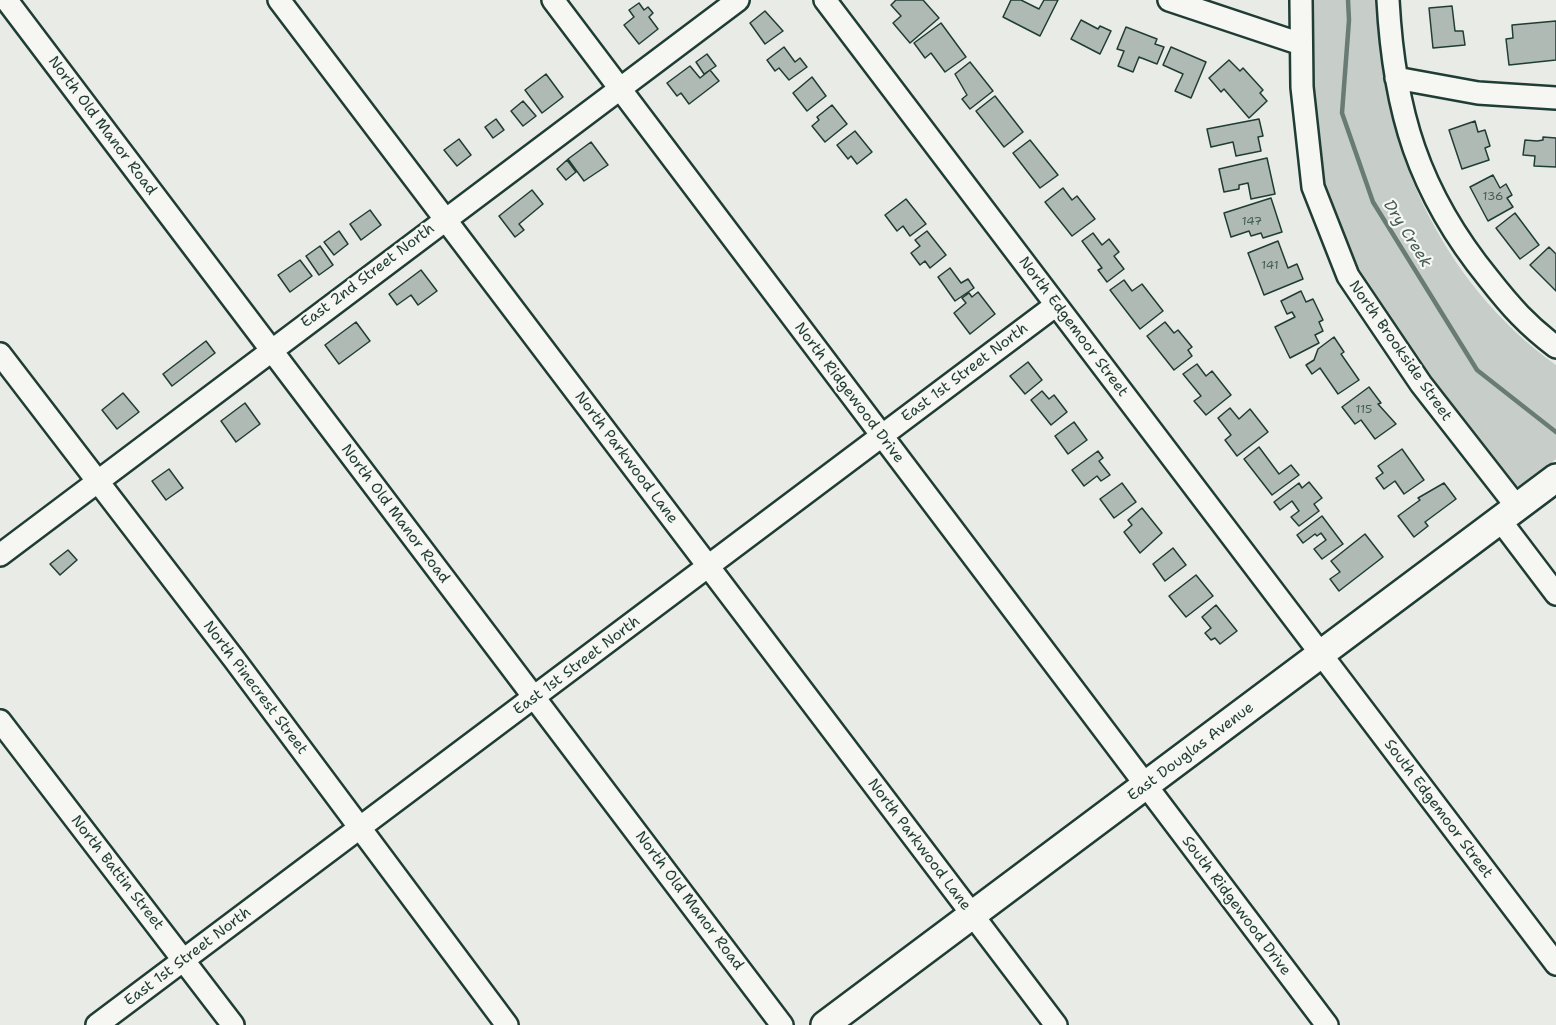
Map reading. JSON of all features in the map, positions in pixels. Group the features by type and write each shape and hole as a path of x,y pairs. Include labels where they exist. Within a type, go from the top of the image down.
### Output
{"main road":[{"name":"East Douglas Avenue","path":"825,1025 1556,478"}],"street":[{"name":"North Parkwood Lane","path":"279,0 1056,1025"},
{"name":"North Ridgewood Drive","path":"553,0 1145,787"},
{"name":"East 2nd Street North","path":"0,555 738,0"},
{"name":"North Edgemoor Street","path":"825,0 1320,654"},
{"path":"1169,0 1301,44"},
{"name":"North Brookside Street","path":"1301,0 1302,87 1313,187 1347,276 1508,513 1556,594"},
{"path":"1388,0 1396,78 1405,124 1427,187 1464,249 1525,324 1556,347"},
{"name":"North Old Manor Road","path":"7,4 782,1025"},
{"path":"1396,78 1478,93 1556,98"},
{"name":"East 1st Street North","path":"97,1025 1056,305"},
{"name":"North Pinecrest Street","path":"0,354 234,659 359,830 507,1025"},
{"name":"South Edgemoor Street","path":"1320,654 1556,964"},
{"name":"North Battin Street","path":"0,721 233,1025"},
{"name":"South Ridgewood Drive","path":"1145,787 1327,1025"}],"shaded area":[{"path":"1307,0 1378,0 1381,53 1389,105 1403,156 1423,204 1448,250 1479,293 1515,331 1556,365 1556,459 1520,486 1509,485 1366,293 1319,177 1313,133"}],"building":[{"path":"896,0 923,0 939,18 910,43 893,23 901,16 891,5"},
{"path":"1011,0 1021,0 1039,9 1044,0 1058,0 1040,36 1003,17"},
{"path":"639,3 644,10 648,7 653,13 649,17 658,29 639,44 624,25 634,17 629,10"},
{"path":"1452,6 1455,31 1463,31 1465,45 1433,48 1429,8"},
{"path":"765,11 783,31 765,44 750,23"},
{"path":"1081,20 1098,29 1100,26 1111,31 1100,54 1071,39"},
{"path":"1556,21 1556,60 1509,65 1506,39 1513,38 1512,25"},
{"path":"941,23 966,57 945,72 931,53 925,58 914,43"},
{"path":"1126,27 1157,39 1155,44 1164,47 1157,64 1139,57 1133,72 1118,66 1124,51 1117,49"},
{"path":"784,47 795,62 800,58 807,67 789,80 779,68 775,71 767,60"},
{"path":"1171,47 1206,62 1191,98 1175,91 1183,74 1163,65"},
{"path":"707,54 716,66 704,74 696,62"},
{"path":"1229,60 1240,71 1243,68 1263,90 1260,93 1267,101 1249,118 1224,89 1221,92 1209,78"},
{"path":"970,62 993,91 970,109 962,99 967,95 955,74"},
{"path":"690,66 700,78 710,70 719,81 689,104 681,93 677,96 667,83"},
{"path":"546,74 563,97 542,113 525,90"},
{"path":"812,77 826,96 807,111 793,93"},
{"path":"995,96 1023,132 1004,147 976,111"},
{"path":"523,101 536,116 523,126 511,111"},
{"path":"832,105 847,124 825,142 812,126 819,120 817,117"},
{"path":"496,119 504,130 493,138 485,127"},
{"path":"1259,119 1263,136 1258,137 1261,151 1236,156 1233,142 1211,147 1207,129"},
{"path":"1475,121 1478,132 1485,130 1490,146 1485,148 1489,160 1462,169 1449,130"},
{"path":"855,131 872,152 857,164 851,156 848,159 837,145"},
{"path":"1543,137 1556,138 1556,167 1534,166 1535,156 1523,155 1525,140 1543,140"},
{"path":"459,139 471,155 457,166 444,150"},
{"path":"1030,140 1058,175 1040,188 1013,153"},
{"path":"591,142 608,165 584,181 568,159"},
{"path":"1267,158 1275,194 1251,199 1248,183 1239,185 1239,189 1224,192 1219,169"},
{"path":"567,160 576,172 566,180 557,169"},
{"path":"1493,175 1500,188 1506,184 1512,195 1507,198 1513,207 1488,221 1470,187"},
{"path":"1063,188 1072,200 1077,196 1095,219 1072,236 1045,202"},
{"path":"532,190 543,204 519,224 524,230 515,237 499,216"},
{"path":"1271,198 1282,232 1263,238 1261,233 1251,236 1249,231 1231,237 1224,213"},
{"path":"906,199 926,224 910,236 903,226 897,231 885,215"},
{"path":"370,210 381,225 361,240 350,224"},
{"path":"1515,213 1539,245 1520,259 1496,228"},
{"path":"339,231 348,244 334,255 324,242"},
{"path":"927,231 946,255 930,268 925,261 920,265 911,253 920,246 915,240"},
{"path":"1093,233 1102,245 1109,239 1119,252 1114,256 1124,269 1107,282 1098,270 1102,268 1082,241"},
{"path":"1278,241 1288,268 1297,264 1303,279 1264,295 1248,253"},
{"path":"320,246 333,265 319,275 306,256"},
{"path":"1549,247 1556,254 1556,291 1530,265"},
{"path":"300,260 312,276 290,292 278,275"},
{"path":"950,268 961,283 968,279 974,288 955,301 938,277"},
{"path":"421,270 437,291 418,305 411,295 397,305 389,294"},
{"path":"1124,280 1132,291 1142,284 1163,311 1140,329 1110,290"},
{"path":"1301,291 1306,302 1313,299 1323,320 1319,322 1323,331 1315,335 1319,343 1290,358 1275,327 1295,317 1292,312 1287,314 1281,301"},
{"path":"978,292 995,314 970,334 954,313 966,303 962,298 969,293 972,297"},
{"path":"356,322 370,341 339,364 325,345"},
{"path":"1165,322 1174,333 1178,330 1192,347 1188,350 1192,356 1174,370 1147,336"},
{"path":"1334,337 1344,352 1341,354 1359,380 1338,394 1320,368 1312,374 1306,365 1314,360 1318,349"},
{"path":"206,341 215,353 172,386 163,374"},
{"path":"1028,362 1042,380 1025,394 1010,376"},
{"path":"1197,364 1206,376 1212,371 1231,395 1206,415 1194,401 1201,396 1183,374"},
{"path":"1369,387 1381,403 1378,404 1396,424 1375,439 1361,420 1355,424 1342,407"},
{"path":"1042,391 1049,399 1054,395 1067,412 1051,425 1031,400"},
{"path":"123,393 139,412 117,429 102,410"},
{"path":"245,403 260,424 236,442 221,421"},
{"path":"1230,408 1239,419 1250,409 1268,432 1237,456 1225,440 1231,435 1218,418"},
{"path":"1074,422 1087,440 1068,454 1055,436"},
{"path":"1259,447 1279,474 1291,465 1299,475 1272,495 1244,459"},
{"path":"1402,449 1424,480 1404,494 1395,481 1384,489 1376,478 1383,473 1378,466"},
{"path":"1098,451 1103,458 1099,461 1110,475 1101,481 1097,476 1084,486 1072,470"},
{"path":"169,469 183,488 166,500 152,481"},
{"path":"1309,482 1322,498 1314,504 1319,511 1299,526 1291,517 1299,511 1292,501 1280,510 1274,502 1299,483 1302,488"},
{"path":"1122,483 1136,502 1114,518 1100,499"},
{"path":"1444,483 1456,499 1425,522 1428,526 1414,537 1398,516 1420,500 1418,498"},
{"path":"1142,508 1162,533 1140,553 1124,532 1132,525 1128,520"},
{"path":"1322,516 1343,544 1322,559 1314,549 1326,540 1321,533 1317,536 1315,534 1303,543 1297,535"},
{"path":"1365,534 1383,557 1339,591 1330,579 1340,572 1331,561"},
{"path":"1173,548 1186,565 1165,581 1153,564"},
{"path":"68,550 77,560 60,575 50,564"},
{"path":"1196,575 1213,596 1186,617 1169,596"},
{"path":"1216,605 1237,631 1220,644 1215,638 1211,640 1205,633 1211,628 1202,617"}],"waterway":[{"name":"Dry Creek","path":"1348,0 1349,20 1342,113 1373,202 1477,370 1556,432"}]}
